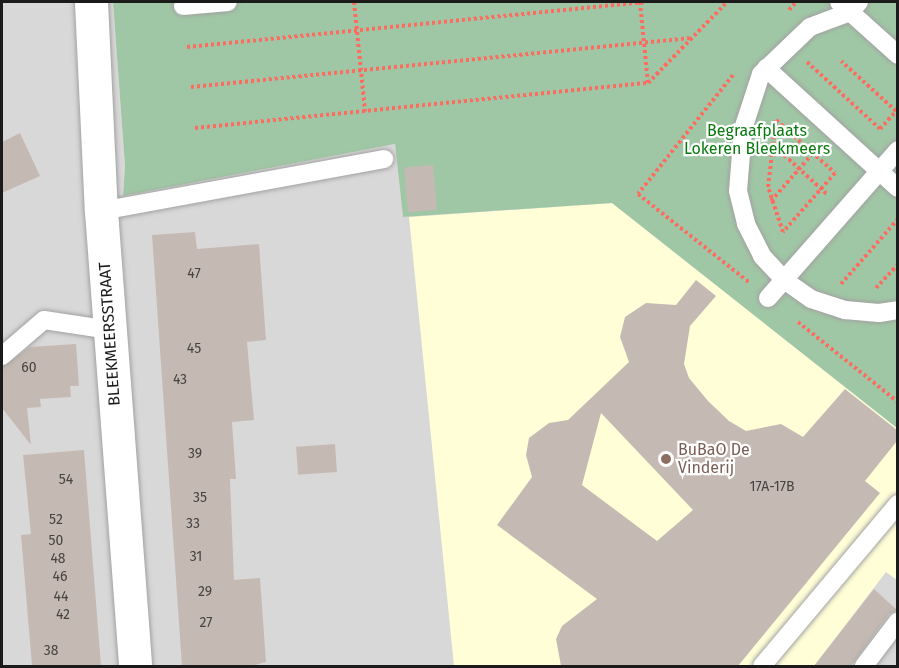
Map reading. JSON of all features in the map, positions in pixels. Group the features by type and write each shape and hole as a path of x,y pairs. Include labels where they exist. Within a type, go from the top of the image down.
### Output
{"street":[{"name":"BLEEKMEERSSTRAAT","path":"91,2 101,212 135,666"}],"lane":[{"path":"183,6 228,2"},
{"path":"897,55 849,5 810,27 766,68 743,129 738,191 746,224 762,256 784,280 811,299 845,310 879,313 897,310"},
{"path":"766,68 897,188"},
{"path":"768,298 897,150"},
{"path":"101,212 384,159"},
{"path":"2,356 44,320 110,330"},
{"path":"762,666 897,504"},
{"path":"864,666 897,621"}],"path":[{"path":"354,2 365,111"},
{"path":"640,2 648,83"},
{"path":"187,47 645,2"},
{"path":"195,128 648,83 727,2"},
{"path":"191,87 692,38"},
{"path":"789,45 880,129 896,111 841,61"},
{"path":"776,120 835,173 783,232 768,187 771,143 776,120"},
{"path":"771,143 845,211"},
{"path":"771,201 813,153"},
{"path":"824,303 897,219"}],"shaded area":[{"path":"2,2 113,2 125,166 123,196 395,144 403,217 612,203 897,428 897,666 2,666"},
{"name":"BuBaO De Vinderij","path":"612,203 897,428 897,580 886,572 814,666 454,666 409,217"}],"green space":[{"name":"Begraafplaats Lokeren Bleekmeers","path":"113,2 897,2 897,428 612,203 403,217 395,144 123,196 125,166"}],"building":[{"path":"20,133 40,176 2,193 2,142"},
{"path":"433,165 437,210 408,212 404,168"},
{"path":"195,232 197,249 259,244 266,340 247,342 254,420 232,422 236,479 230,479 234,580 260,578 266,662 251,666 182,666 152,235"},
{"path":"696,280 716,296 690,326 684,364 689,378 729,421 746,431 781,424 803,437 845,389 897,430 897,441 865,481 880,493 738,666 561,666 556,639 562,626 597,599 497,525 532,477 526,455 529,438 549,423 568,420 629,362 620,337 625,317 646,303 676,305","holes":["601,413 693,510 657,541 582,485"]},
{"path":"76,344 79,386 70,386 71,397 40,399 41,407 27,408 31,445 2,408 2,367 30,347"},
{"path":"335,444 337,472 298,475 296,447"},
{"path":"84,450 101,666 32,666 21,535 31,534 23,455"},
{"path":"874,589 897,610 889,614 851,666 814,666"}],"place":[{"name":"BuBaO De Vinderij","path":"666,459"}]}
